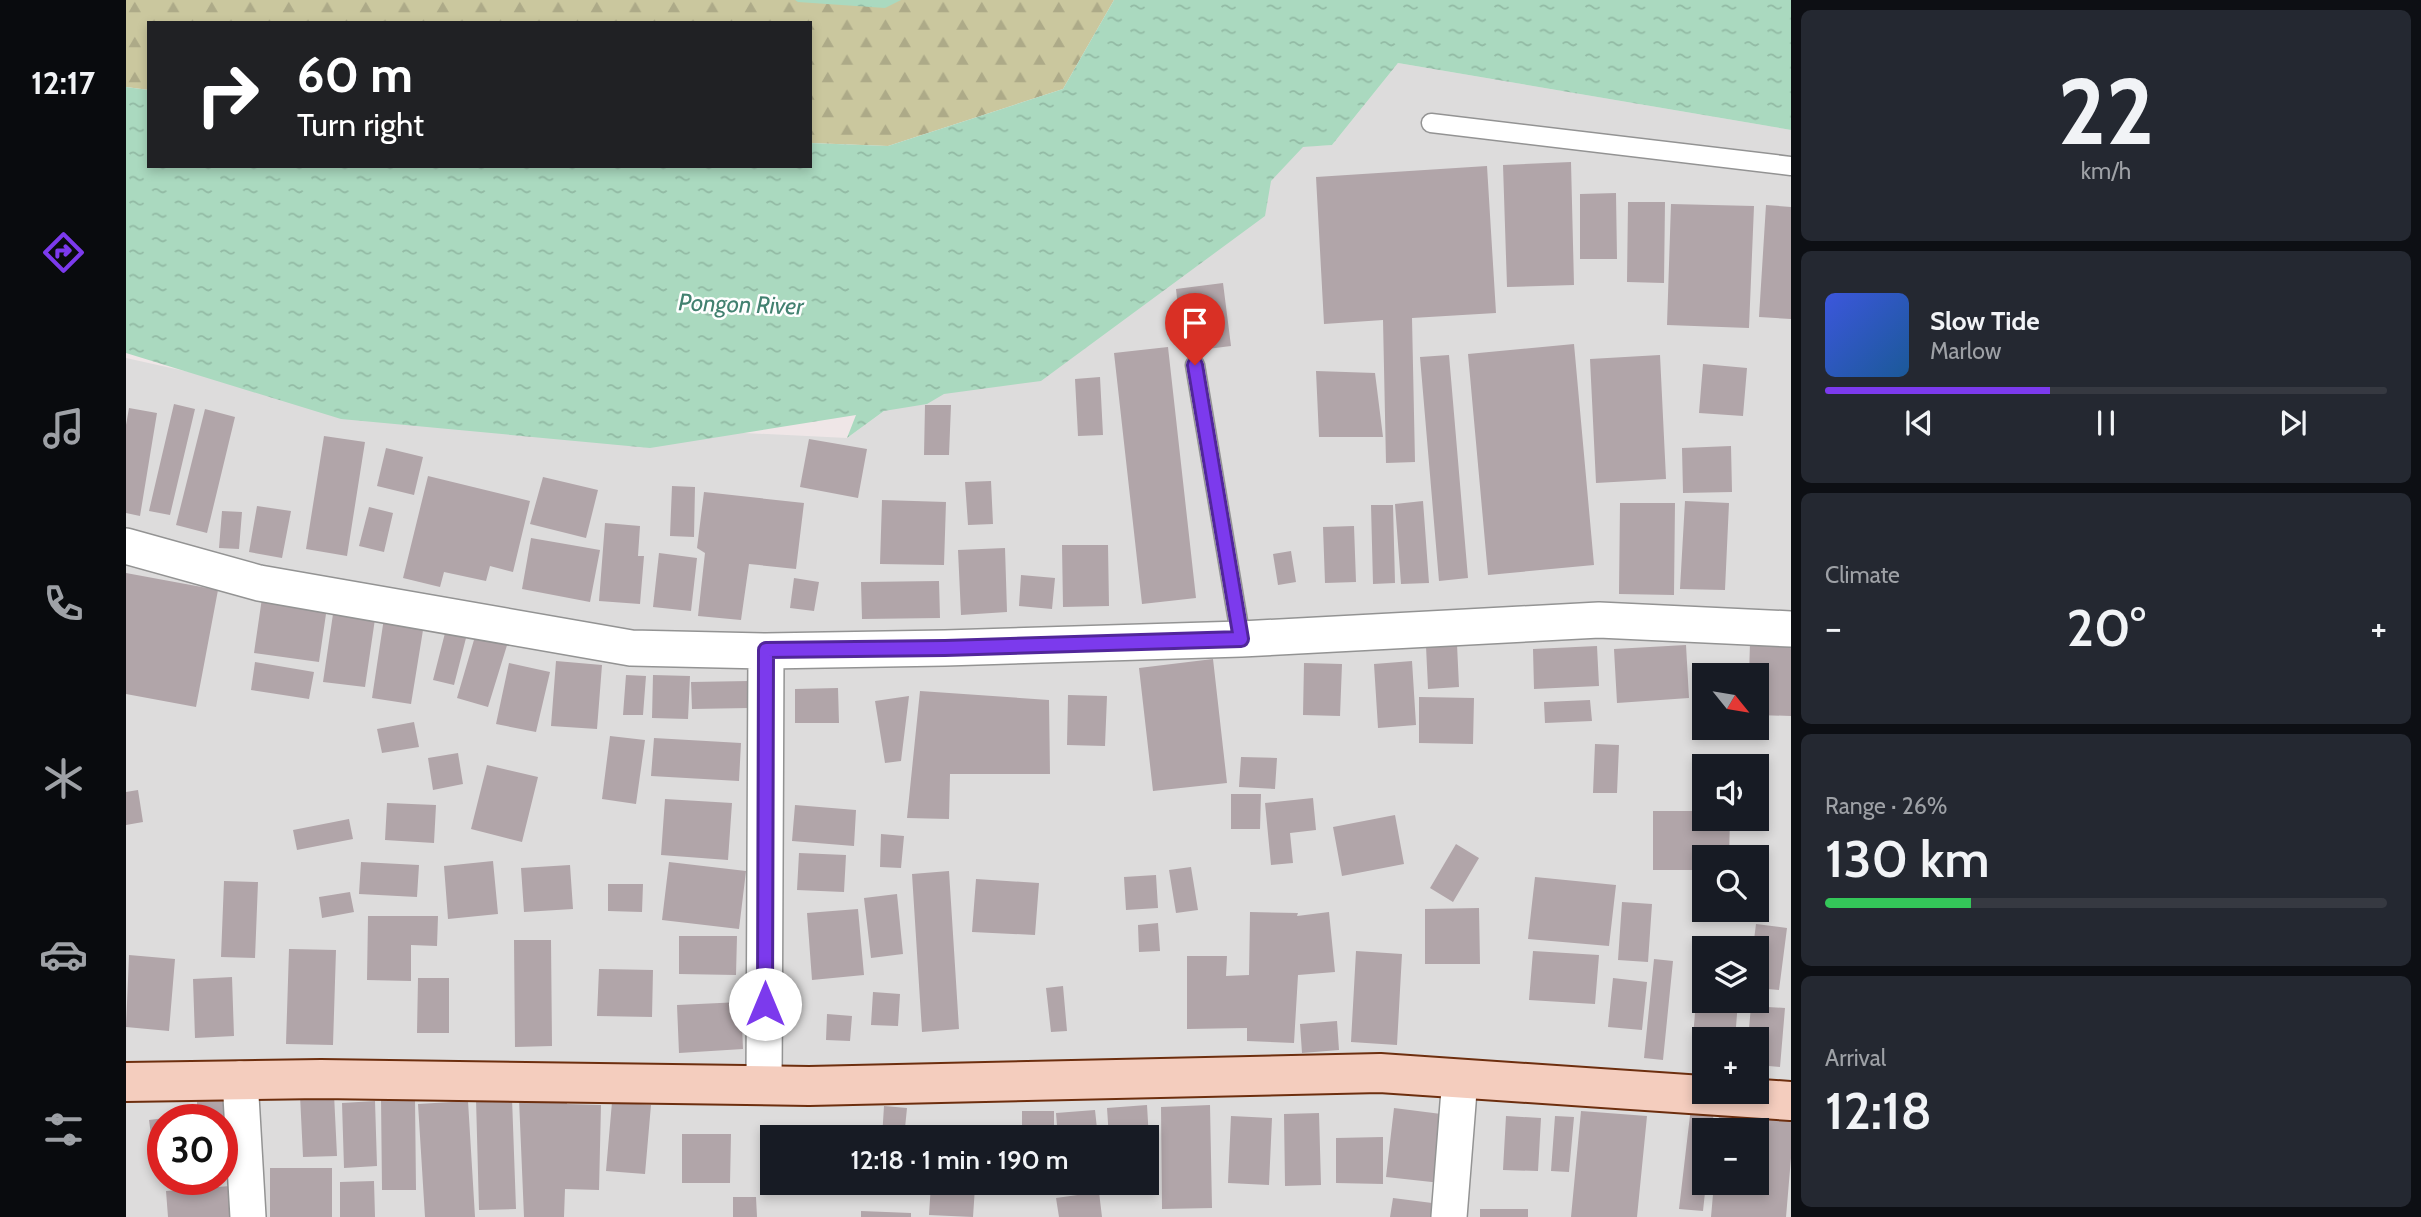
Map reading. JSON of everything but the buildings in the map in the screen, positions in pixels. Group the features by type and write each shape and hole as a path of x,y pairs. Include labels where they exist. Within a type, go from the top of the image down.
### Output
{"street":[{"path":"126,545 259,583 631,648 931,648 1241,639 1599,620 1791,629"},
{"path":"764,1086 766,650"},
{"path":"126,1082 240,1079 764,1086 1380,1073 1791,1101"},
{"path":"1449,1217 1460,1078"},
{"path":"240,1079 248,1217"}],"lane":[{"path":"1431,123 1791,166"},
{"path":"1195,365 1241,639"}],"shaded area":[{"path":"1398,63 1791,130 1791,1217 126,1217 126,358 383,415 847,438 898,401 1278,148 1332,145"}],"green space":[{"path":"126,0 1114,0 1063,89 888,146 812,143 812,21 147,21 147,90 126,87"}],"water":[{"path":"795,0 901,0 885,8"},
{"name":"Pongon River","path":"1114,0 1791,0 1791,130 1398,63 1332,145 1303,147 1271,181 1265,216 1041,381 944,394 927,404 884,411 847,438 856,415 650,448 341,419 126,353 126,87 147,90 147,168 812,168 812,143 888,146 1063,89"}],"route":[{"path":"765,1004 766,650 945,648 1241,639 1195,365"}]}
